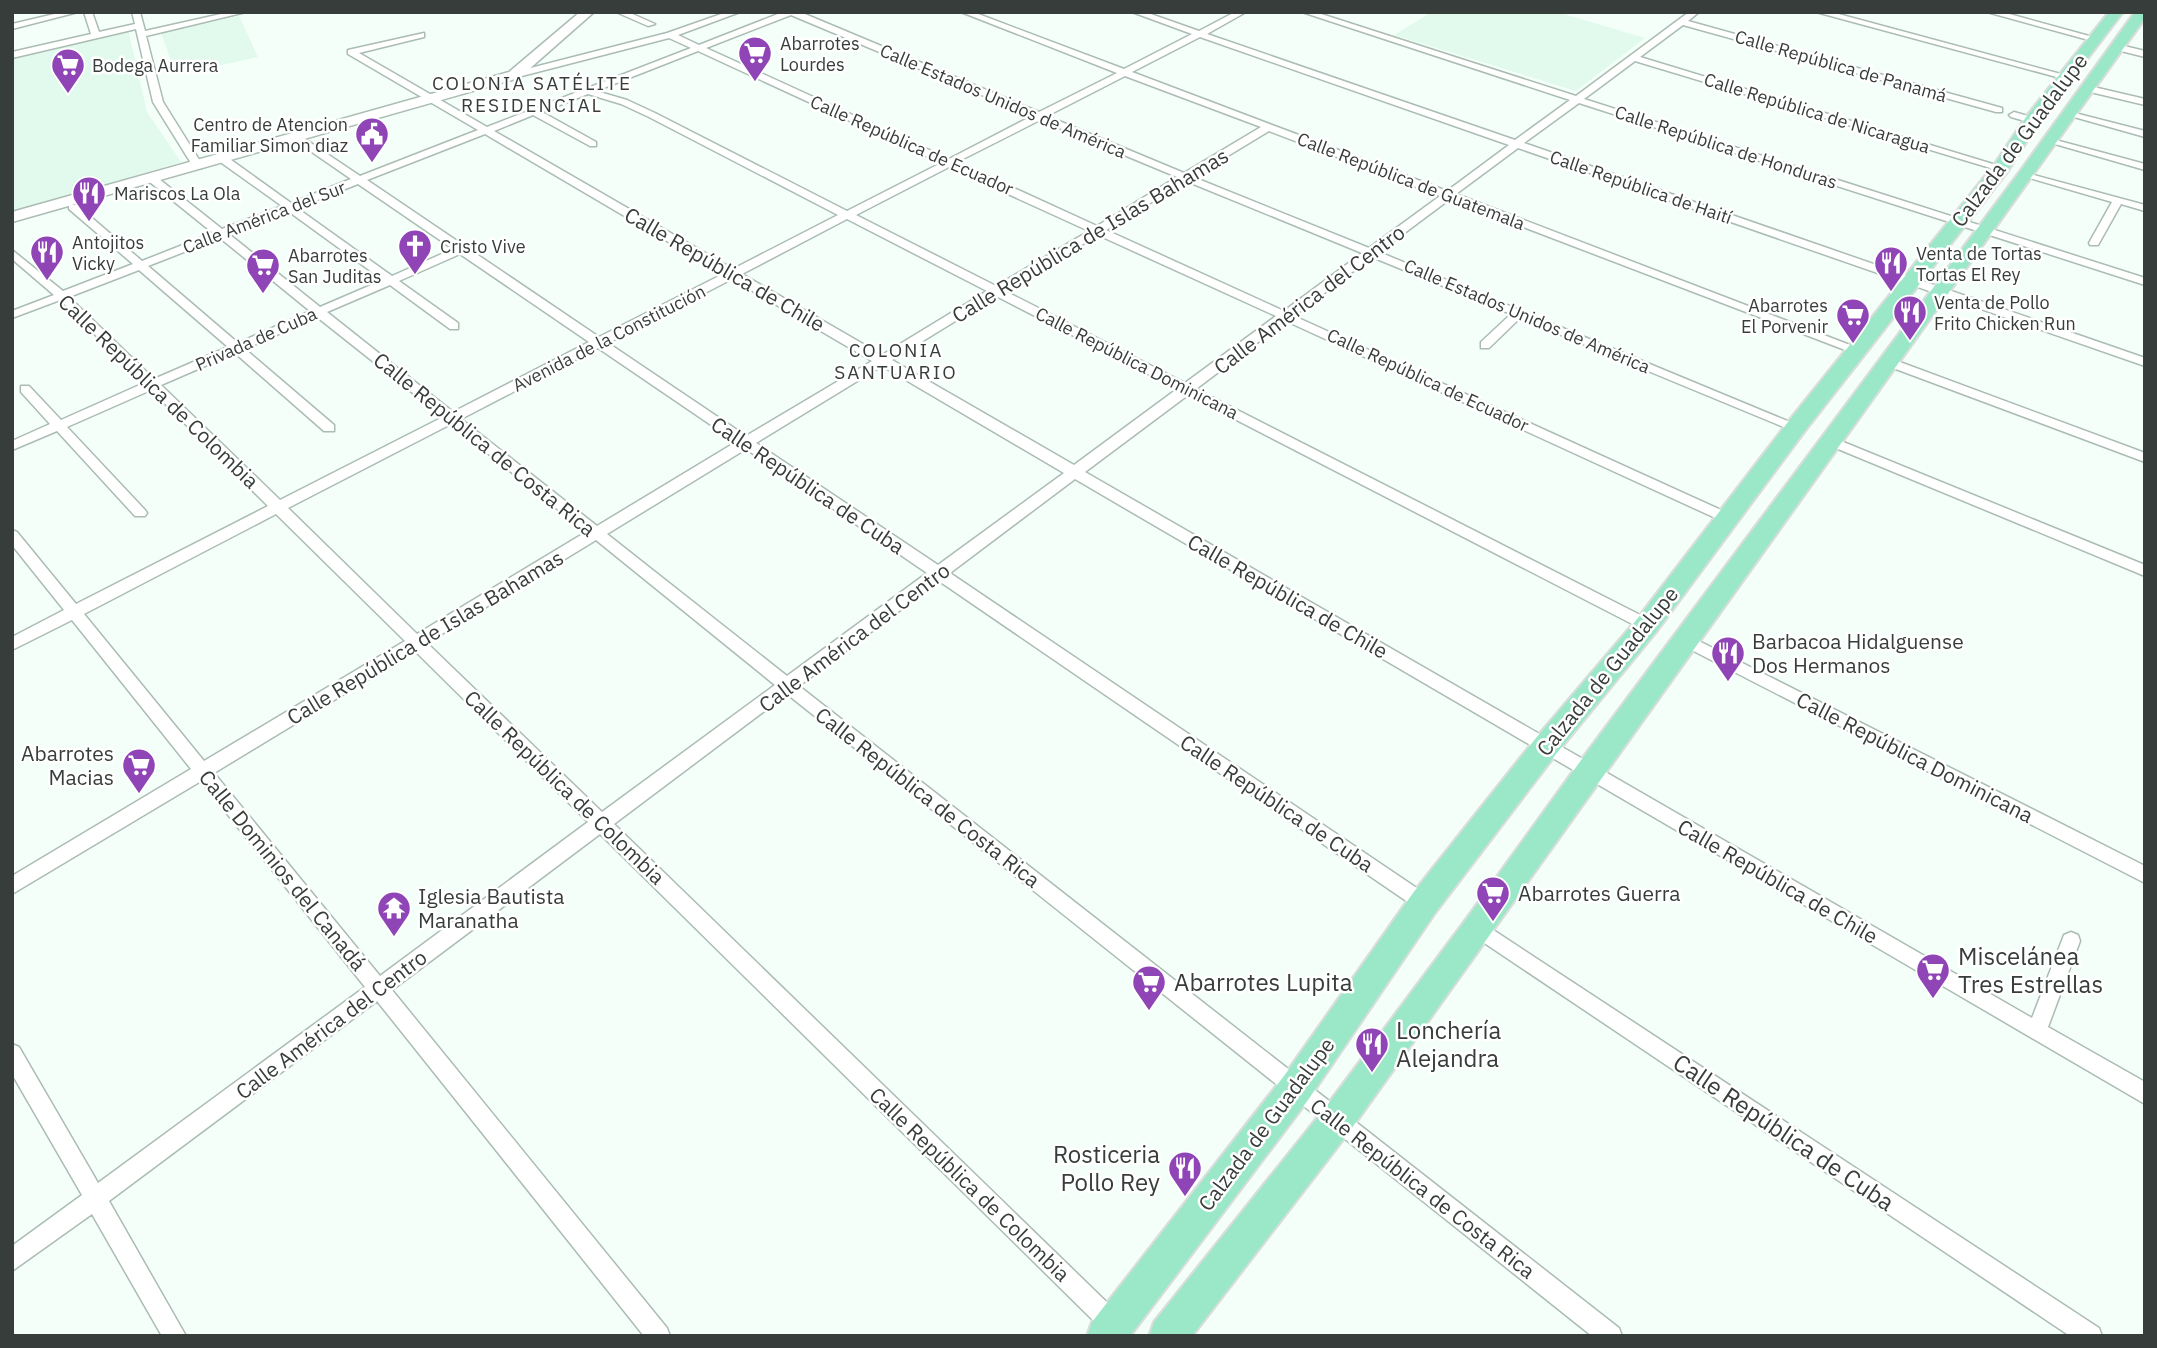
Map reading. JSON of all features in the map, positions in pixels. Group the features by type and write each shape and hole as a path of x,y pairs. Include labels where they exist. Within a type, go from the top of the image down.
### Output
{"main road":[{"path":"12,217 179,172 514,75 588,12"},
{"name":"Calzada de Guadalupe","path":"2106,43 2116,12"},
{"name":"Calzada de Guadalupe","path":"1110,1330 1296,1088 1423,903 1546,746 1647,625 1796,427 2001,168 2023,117 2076,83 2106,43 2144,12"},
{"path":"479,85 508,61"},
{"name":"Calzada de Guadalupe","path":"1168,1336 1337,1119 1478,928 1588,771 2027,174 2070,113 2076,83"},
{"path":"12,225 74,207 153,179"}],"street":[{"path":"12,27 74,12"},
{"path":"88,12 94,33"},
{"path":"12,50 139,23 242,12"},
{"path":"620,12 651,24"},
{"path":"514,75 670,35 736,12"},
{"name":"Calle América del Sur","path":"12,315 792,12"},
{"name":"Calle Estados Unidos de América","path":"792,12 1185,177 1796,427"},
{"name":"Calle República de Guatemala","path":"965,12 1857,350"},
{"name":"Calle República de Haití","path":"1136,12 2145,362"},
{"name":"Avenida de la Constitución","path":"12,644 1242,12"},
{"name":"Calle República de Honduras","path":"1306,12 2145,282"},
{"path":"1820,12 2145,102"},
{"path":"1991,12 2145,54"},
{"name":"Calle América del Centro","path":"12,1260 1689,17"},
{"name":"Calle República de Panamá","path":"1689,17 1999,110"},
{"path":"139,23 158,102 198,166"},
{"path":"12,55 94,33"},
{"name":"Calle República de Chile","path":"421,35 351,52 2145,1094"},
{"name":"Calle República de Ecuador","path":"670,35 1100,229 1727,518"},
{"name":"Calle República de Nicaragua","path":"1634,58 2001,168"},
{"name":"Calle República Dominicana","path":"587,92 624,102 652,115 1647,625"},
{"path":"534,112 593,144"},
{"path":"2070,113 2145,134"},
{"name":"Calle República de Islas Bahamas","path":"12,886 1268,127"},
{"name":"Calle República de Cuba","path":"296,137 1423,903"},
{"path":"2051,140 2145,167"},
{"path":"223,159 454,326"},
{"path":"2027,174 2145,208"},
{"name":"Calle República de Costa Rica","path":"153,179 788,686 1611,1336"},
{"path":"2094,243 2118,201"},
{"path":"74,207 329,428"},
{"name":"Privada de Cuba","path":"12,446 461,250"},
{"name":"Calle República de Colombia","path":"12,253 62,296 153,384 602,824 1110,1330"},
{"path":"1485,345 1518,314"},
{"path":"1889,362 2145,458"},
{"path":"25,389 140,513"},
{"path":"1831,442 2145,570"},
{"name":"Calle Dominios del Canadá","path":"12,535 659,1336"},
{"name":"Calle República Dominicana","path":"1685,639 2145,875"},
{"name":"Calle República de Cuba","path":"1478,928 2091,1336"},
{"path":"2037,1031 2071,941"},
{"path":"12,1054 175,1336"}],"shaded area":[{"path":"1432,12 1557,12 1645,38 1576,91 1394,35"},
{"path":"239,16 258,57 176,75 161,33"},
{"path":"128,30 147,112 181,162 12,212 12,58"}],"place":[{"name":"Abarrotes Lourdes","path":"755,83"},
{"name":"Bodega Aurrera","path":"68,95"},
{"name":"Centro de Atencion Familiar Simon diaz","path":"372,164"},
{"name":"Mariscos La Ola","path":"89,223"},
{"name":"Cristo Vive","path":"415,276"},
{"name":"Antojitos Vicky","path":"47,282"},
{"name":"Venta de Tortas Tortas El Rey","path":"1891,293"},
{"name":"Abarrotes San Juditas","path":"263,295"},
{"name":"Venta de Pollo Frito Chicken Run","path":"1910,342"},
{"name":"Abarrotes El Porvenir","path":"1853,345"},
{"name":"Barbacoa Hidalguense Dos Hermanos","path":"1728,683"},
{"name":"Abarrotes Macias","path":"139,795"},
{"name":"Abarrotes Guerra","path":"1493,923"},
{"name":"Iglesia Bautista Maranatha","path":"394,938"},
{"name":"Miscelánea Tres Estrellas","path":"1933,1000"},
{"name":"Abarrotes Lupita","path":"1149,1012"},
{"name":"Lonchería Alejandra","path":"1372,1074"},
{"name":"Rosticeria Pollo Rey","path":"1185,1198"}],"district":[{"name":"COLONIA SATÉLITE RESIDENCIAL","path":"532,94"},
{"name":"COLONIA SANTUARIO","path":"896,361"}]}
